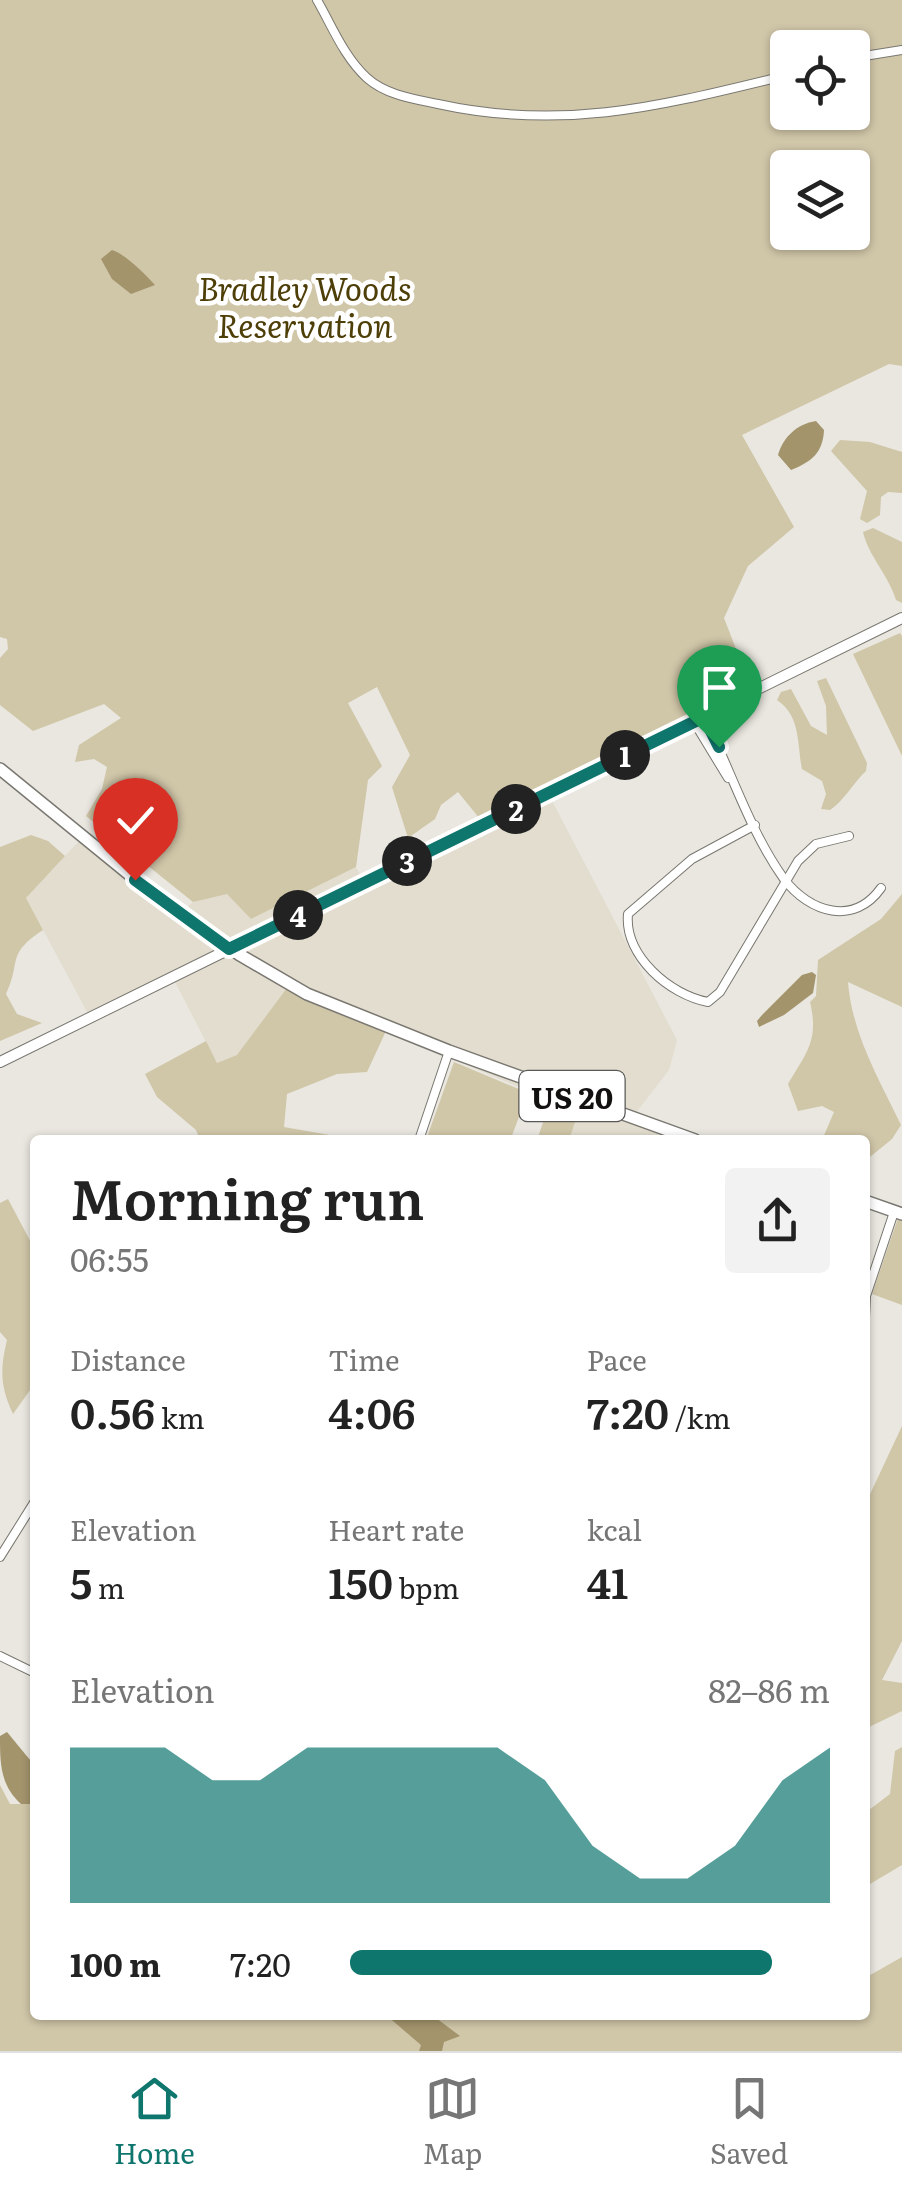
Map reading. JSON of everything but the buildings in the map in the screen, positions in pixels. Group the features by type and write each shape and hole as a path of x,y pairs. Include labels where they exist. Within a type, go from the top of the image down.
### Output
{"main road":[{"name":"US 20","path":"0,769 129,875 229,949 332,1006 681,1135"},
{"path":"870,1204 898,1213"}],"street":[{"path":"317,0 347,54 367,78 386,90 474,112 590,116 770,78"},
{"path":"870,55 902,50"},
{"path":"0,1062 902,618"},
{"path":"699,720 785,880 808,902 830,913 849,911 865,905 881,888"},
{"path":"754,825 692,859 628,914 628,932 650,969 672,990 691,999 708,1002 714,998 785,880 816,844 849,836"},
{"path":"421,1135 448,1051"},
{"path":"870,1286 898,1213"},
{"path":"0,1557 30,1510"},
{"path":"0,1656 30,1671"}],"shaded area":[{"path":"112,250 155,285 131,294 112,279 101,259"},
{"path":"816,421 824,430 818,451 791,470 778,455 780,448 797,428"},
{"path":"550,797 677,1040 669,1070 635,1114 670,1127 669,1135 571,1135 578,1112 386,1031 237,1055 217,1063 174,980 92,1021 26,898 79,841 178,915 193,902 227,893 251,919 356,867 367,887"},
{"path":"802,975 816,975 813,993 784,1015 759,1027 757,1021 762,1015"},
{"path":"7,1732 30,1760 30,1804 21,1804 5,1781 0,1736"},
{"path":"392,2020 439,2020 460,2036 444,2042 442,2051 419,2051 421,2045"}],"green space":[{"name":"Bradley Woods Reservation","path":"0,0 902,0 902,366 889,364 742,435 794,527 748,566 724,618 743,667 744,690 480,819 458,792 441,805 435,819 408,838 392,787 410,755 377,687 348,703 382,766 368,780 356,867 251,919 227,894 193,902 86,816 102,789 107,767 94,759 75,762 79,745 121,718 104,704 33,731 0,705 0,658 8,649 7,639 0,637"},
{"path":"840,440 870,442 902,452 902,493 888,492 881,497 880,515 867,523 860,519 867,491 831,451"},
{"path":"873,528 902,542 902,603 896,600 866,541 863,532"},
{"path":"900,633 902,636 902,756 853,654"},
{"path":"826,678 867,763 866,771 830,810 821,809 826,794 822,781 802,769 794,722 777,700 781,692 791,689 811,726 827,735 826,706 817,681"},
{"path":"31,835 48,841 65,856 26,898 43,930 23,946 6,994 17,1014 42,1023 0,1041 0,847"},
{"path":"902,894 902,1007 848,982 861,1038 901,1125 892,1139 870,1157 870,1135 824,1135 834,1112 822,1106 798,1111 788,1084 812,1036 810,1002 816,996 818,960 881,919"},
{"path":"287,988 386,1031 367,1072 337,1074 287,1094 284,1127 330,1135 198,1135 157,1097 145,1074 206,1041 217,1063 237,1055"},
{"path":"454,1062 528,1093 512,1135 428,1135"},
{"path":"550,1102 578,1113 571,1135 539,1135"},
{"path":"8,1199 30,1241 30,1390 13,1414 2,1378 7,1340 0,1332 0,1203"},
{"path":"898,1218 902,1219 902,1305 872,1294"},
{"path":"902,1426 902,1641 882,1680 902,1683 902,1711 870,1727 870,1494"},
{"path":"902,1747 902,1865 870,1884 870,1809 890,1794 895,1751"},
{"path":"0,1785 10,1804 30,1804 30,2020 870,2020 870,1975 902,1957 902,2051 0,2051"}],"route":[{"path":"135,880 229,949 704,717 719,747"}]}
